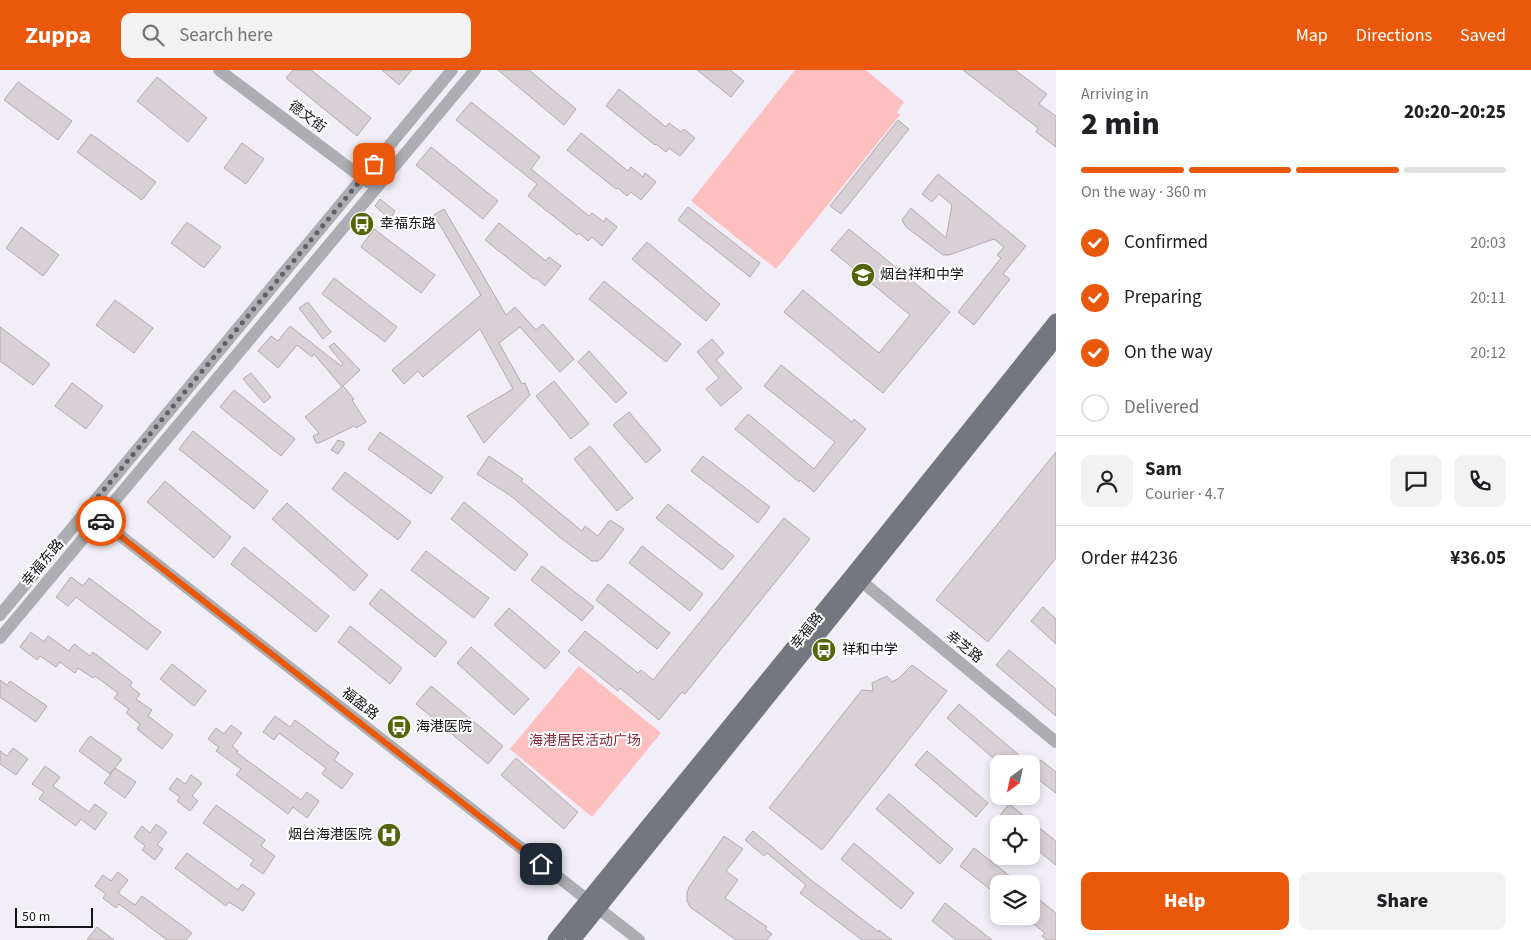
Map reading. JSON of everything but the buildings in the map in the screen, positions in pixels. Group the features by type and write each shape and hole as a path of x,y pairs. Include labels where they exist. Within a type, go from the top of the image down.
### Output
{"main road":[{"name":"幸福路","path":"857,578 1056,321"},
{"name":"幸福路","path":"556,940 593,905 857,578 1056,339"},
{"name":"幸福路","path":"573,940 593,905"}],"street":[{"name":"德文街","path":"220,70 376,189"},
{"name":"幸福东路","path":"0,615 452,70"},
{"name":"幸福东路","path":"0,638 475,70"},
{"name":"福盈路","path":"87,510 639,940"},
{"name":"幸芝路","path":"857,578 1056,742"}],"green space":[{"path":"795,70 866,70 904,102 897,112 900,115 776,269 691,201"},
{"name":"海港居民活动广场","path":"579,666 661,733 592,817 510,749"}],"way so far":[{"path":"101,521 87,510 374,164"}],"place":[{"name":"幸福东路","path":"362,224"},
{"name":"烟台祥和中学","path":"863,275"},
{"name":"祥和中学","path":"824,650"},
{"name":"海港医院","path":"399,727"},
{"name":"烟台海港医院","path":"389,835"}],"route":[{"path":"101,521 541,864"}]}
